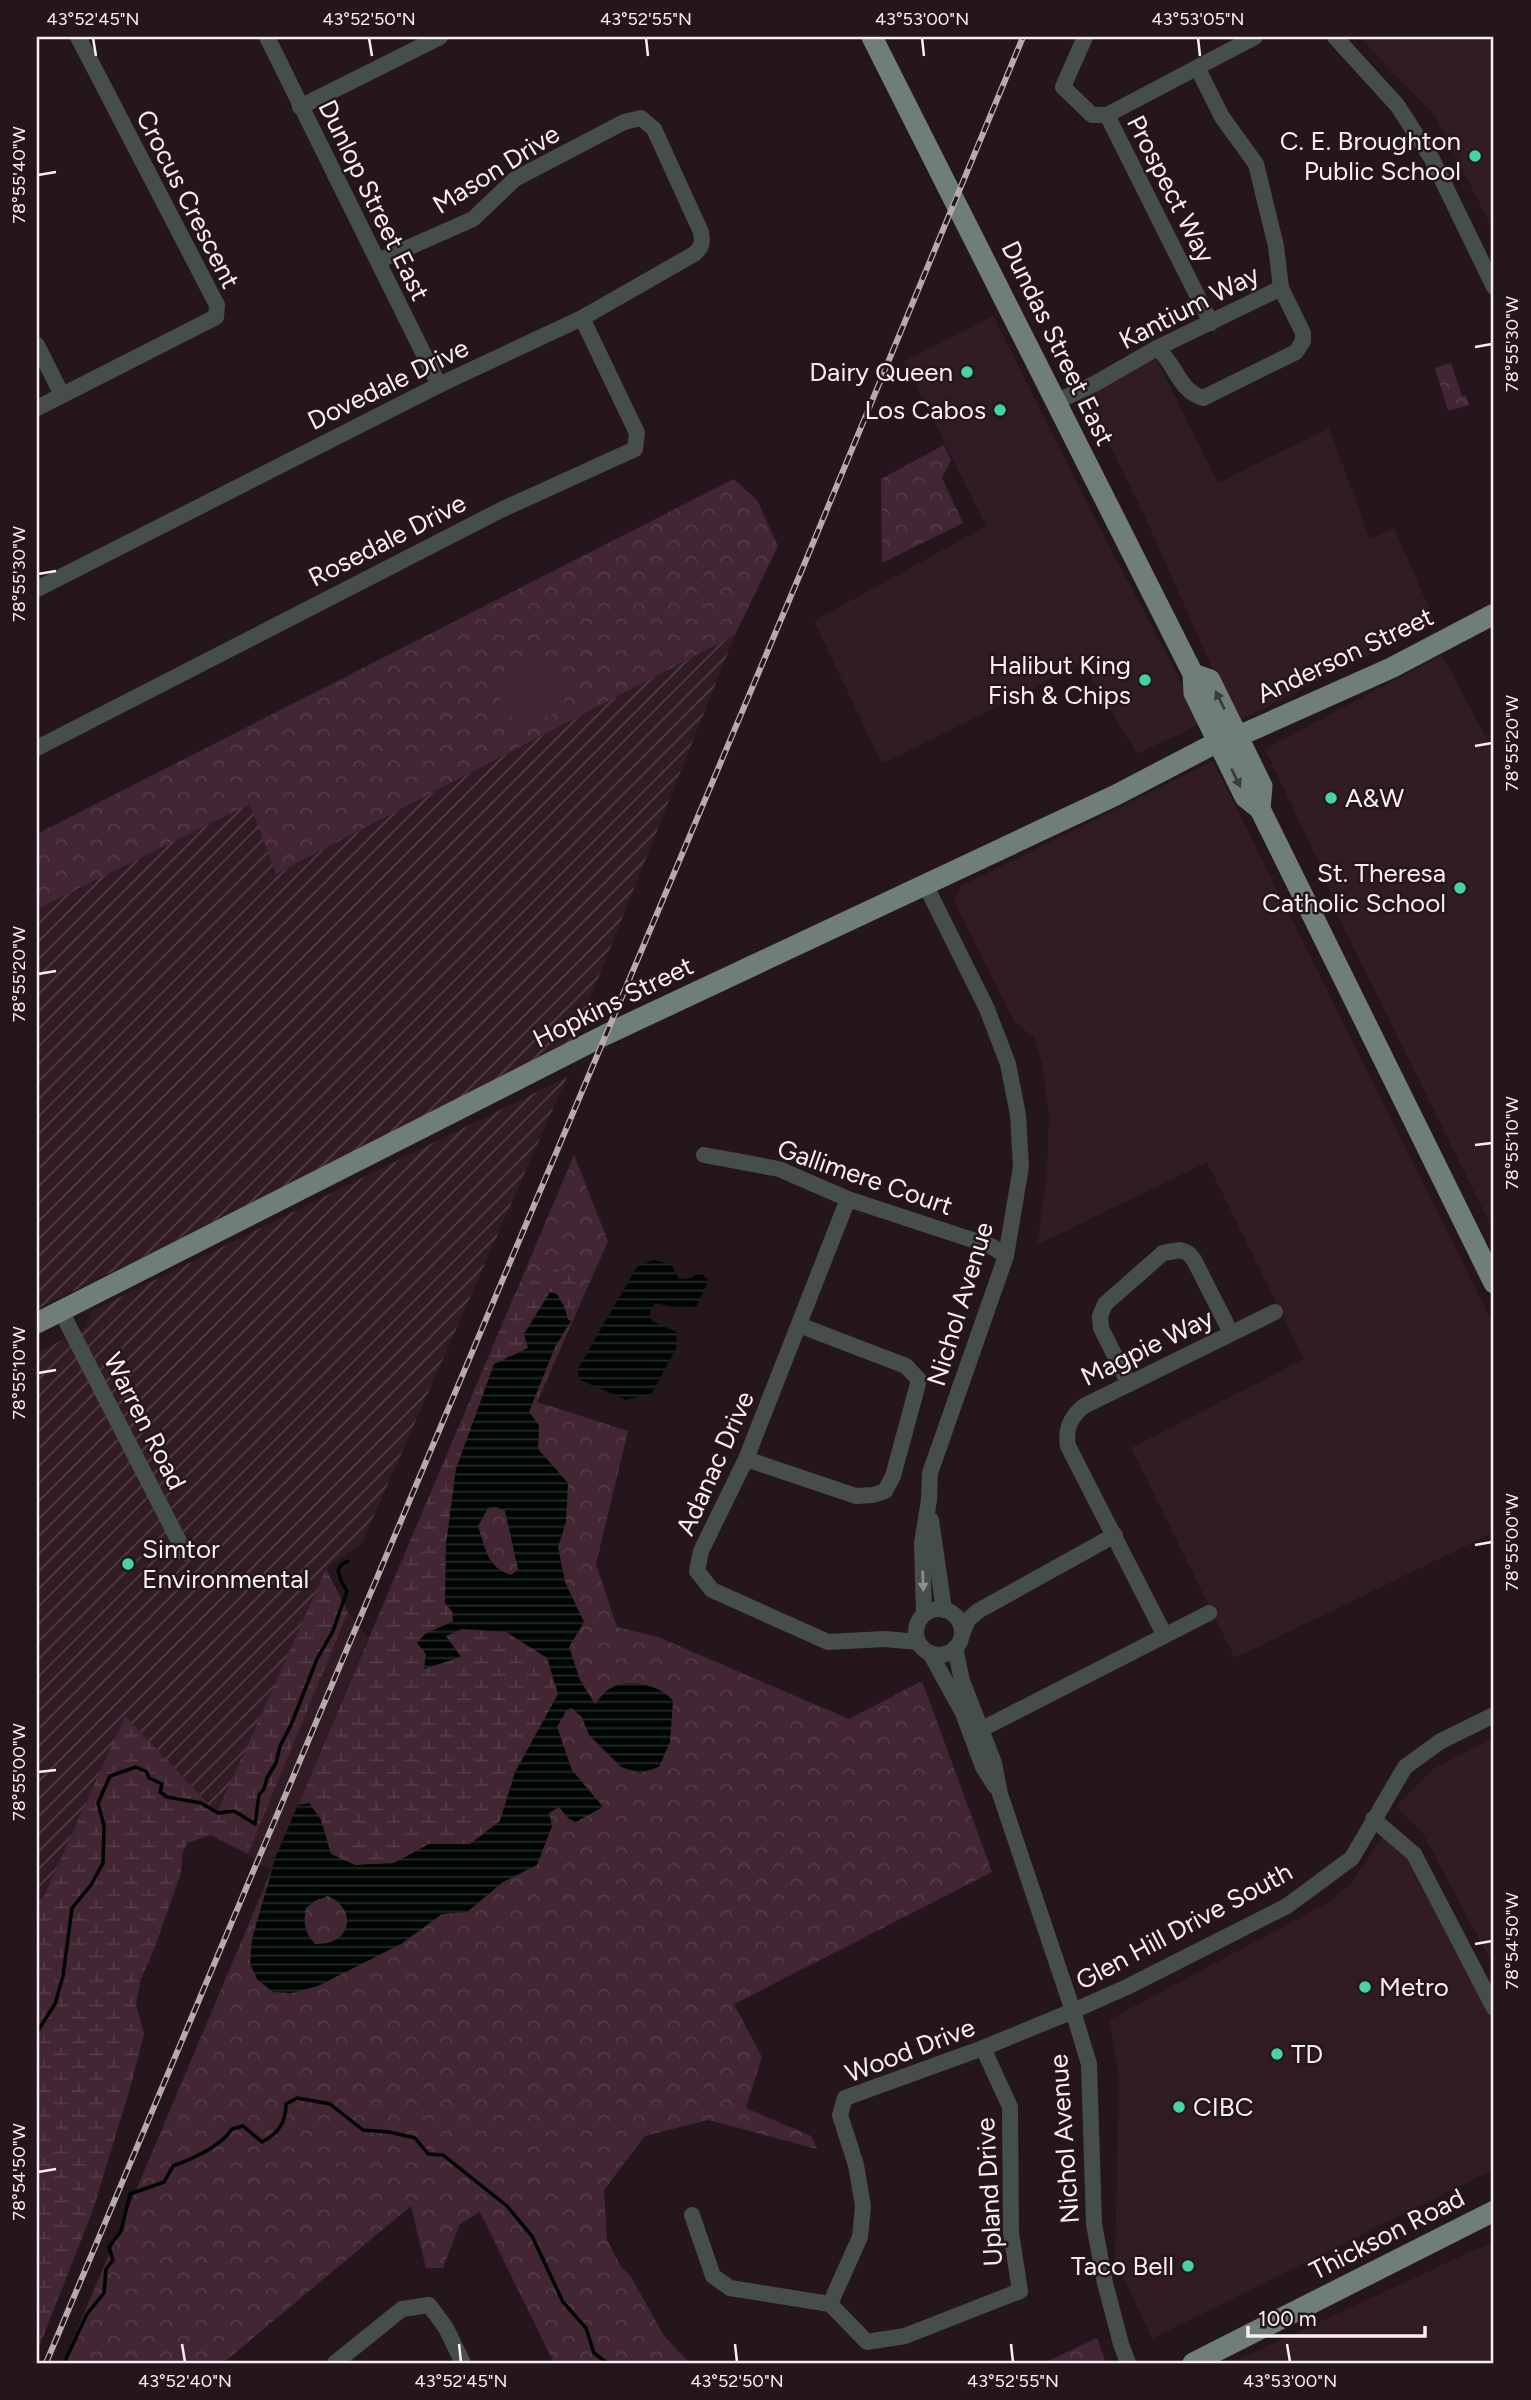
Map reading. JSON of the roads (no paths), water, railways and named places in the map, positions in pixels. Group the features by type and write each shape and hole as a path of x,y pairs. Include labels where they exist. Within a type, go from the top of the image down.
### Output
{"main road":[{"name":"Dundas Street East","path":"872,37 1193,674 1194,693 1228,739 1245,797 1260,809 1494,1283"},
{"name":"Anderson Street","path":"1228,739 1391,668 1494,614"},
{"name":"Hopkins Street","path":"37,1323 605,1035 926,886 1228,739"},
{"name":"Thickson Road","path":"1194,2363 1494,2211"}],"street":[{"name":"Crocus Crescent","path":"37,408 216,317 217,304 78,37"},
{"name":"Dunlop Street East","path":"267,37 439,385"},
{"path":"300,107 440,37"},
{"path":"1085,37 1063,87 1093,115 1107,115 1255,37"},
{"path":"1335,37 1397,105 1432,159 1494,287"},
{"name":"Kantium Way","path":"1056,402 1096,383 1157,348 1281,288 1276,246 1256,164 1222,117 1198,69"},
{"name":"Prospect Way","path":"1107,115 1211,323"},
{"name":"Mason Drive","path":"378,261 473,219 515,179 634,119 647,121 654,130 682,189"},
{"name":"Dovedale Drive","path":"37,589 439,385 582,318 698,251 702,245 701,232 682,189"},
{"path":"1157,348 1168,358 1191,394 1203,398 1261,370 1296,352 1303,341 1302,327 1281,288"},
{"name":"Rosedale Drive","path":"37,748 501,510 635,449 636,433 582,318"},
{"path":"37,345 62,395"},
{"name":"Nichol Avenue","path":"926,886 986,1009 1008,1064 1018,1115 1021,1167 1006,1256 930,1473 922,1543 922,1634 962,1713 983,1767 1000,1794"},
{"name":"Gallimere Court","path":"704,1155 779,1169 848,1199 991,1246 1006,1256"},
{"name":"Adanac Drive","path":"848,1199 746,1459 701,1551 697,1571 712,1590 828,1642 865,1641 922,1634"},
{"path":"1129,1384 1103,1333 1100,1317 1108,1301 1163,1252 1180,1250 1188,1253 1194,1260 1231,1333"},
{"name":"Warren Road","path":"61,1311 185,1553"},
{"name":"Magpie Way","path":"1164,1634 1068,1446 1066,1432 1079,1409 1275,1312"},
{"path":"746,1459 856,1496 885,1491 893,1476 919,1380 906,1366 799,1325"},
{"name":"Nichol Avenue","path":"929,1500 948,1611"},
{"path":"978,1611 934,1610 922,1634 943,1655 959,1641 968,1620 978,1611 1115,1535"},
{"path":"948,1611 960,1625 959,1641"},
{"path":"982,1729 1209,1613"},
{"name":"Nichol Avenue","path":"959,1641 962,1681 994,1763 1000,1794 1073,2011 1088,2064 1094,2224 1105,2283 1128,2363"},
{"name":"Glen Hill Drive South","path":"1073,2011 1127,1987 1287,1906 1352,1858 1405,1767 1441,1741 1494,1715"},
{"path":"1373,1819 1414,1854 1494,2008"},
{"name":"Wood Drive","path":"830,2304 860,2237 863,2206 856,2165 840,2115 845,2098 983,2048 1073,2011"},
{"name":"Upland Drive","path":"830,2304 867,2343 905,2336 1020,2291 1011,2233 1010,2107 983,2048"},
{"path":"692,2215 713,2276 730,2288 830,2304"},
{"path":"335,2363 402,2309 429,2305 446,2328 463,2363"}],"waterway":[{"path":"37,2032 55,2004 63,1976 72,1908 91,1885 103,1863 104,1826 98,1803 110,1776 136,1767 162,1784 160,1792 167,1797 201,1803 218,1813 234,1811 255,1824 259,1795 276,1763 280,1746 317,1659 333,1631 347,1591 338,1570 348,1561"},
{"path":"64,2363 87,2314 104,2293 106,2269 113,2260 109,2247 121,2231 130,2194 164,2182 173,2166 214,2146 232,2129 243,2126 262,2142 280,2126 285,2116 286,2104 297,2098 330,2104 363,2130 415,2138 428,2154 443,2155 507,2206 532,2236 563,2302 586,2328 594,2353 607,2363"}],"railway":[{"path":"46,2363 801,572 1023,37"}],"place":[{"name":"C. E. Broughton Public School","path":"1475,156"},
{"name":"Dairy Queen","path":"967,372"},
{"name":"Los Cabos","path":"1000,410"},
{"name":"Halibut King Fish & Chips","path":"1145,680"},
{"name":"A&W","path":"1331,798"},
{"name":"St. Theresa Catholic School","path":"1460,888"},
{"name":"Simtor Environmental","path":"128,1564"},
{"name":"Metro","path":"1365,1987"},
{"name":"TD","path":"1277,2054"},
{"name":"CIBC","path":"1179,2107"},
{"name":"Taco Bell","path":"1188,2266"}]}
